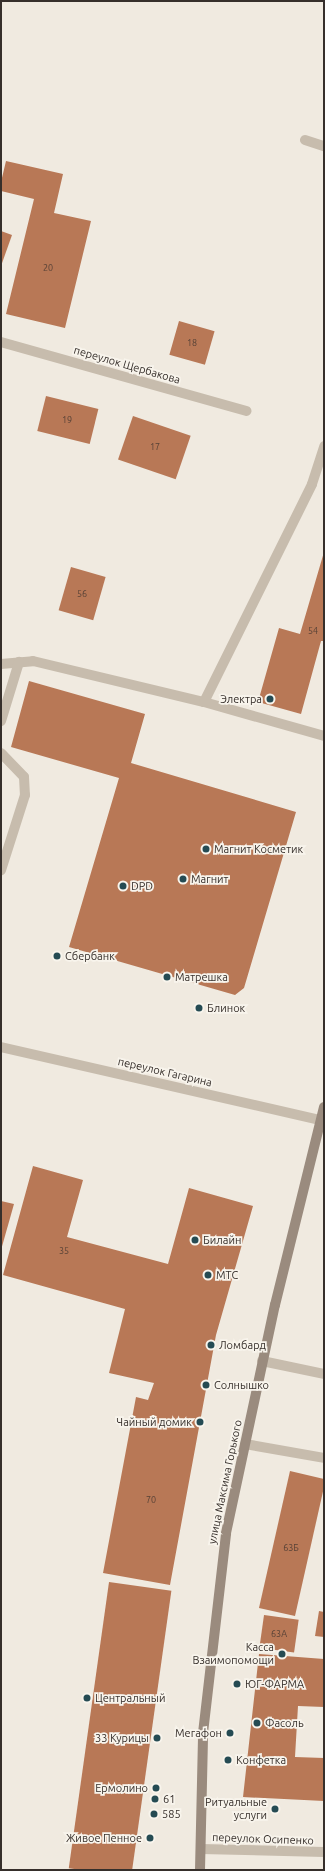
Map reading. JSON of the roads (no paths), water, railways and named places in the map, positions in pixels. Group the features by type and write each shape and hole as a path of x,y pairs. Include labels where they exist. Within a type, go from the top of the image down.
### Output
{"main road":[{"name":"улица Максима Горького","path":"200,1870 204,1725 226,1533 246,1444 262,1361 322,1121 324,1107"}],"street":[{"path":"305,140 324,146"},
{"name":"переулок Щербакова","path":"1,342 246,411"},
{"path":"204,702 286,533 312,484 324,446"},
{"path":"1,664 33,661 204,702 324,736"},
{"path":"1,721 19,662"},
{"path":"1,753 24,777 25,795 1,870"},
{"name":"переулок Гагарина","path":"1,1047 322,1121"},
{"path":"262,1361 324,1374"},
{"path":"246,1444 324,1458"},
{"name":"переулок Осипенко","path":"201,1849 324,1852"}],"place":[{"name":"Электра","path":"270,699"},
{"name":"Магнит Косметик","path":"206,849"},
{"name":"Магнит","path":"183,879"},
{"name":"DPD","path":"123,886"},
{"name":"Сбербанк","path":"57,956"},
{"name":"Матрешка","path":"167,977"},
{"name":"Блинок","path":"199,1008"},
{"name":"Билайн","path":"195,1240"},
{"name":"МТС","path":"208,1275"},
{"name":"Ломбард","path":"211,1345"},
{"name":"Солнышко","path":"206,1385"},
{"name":"Чайный домик","path":"200,1422"},
{"name":"Касса Взаимопомощи","path":"282,1654"},
{"name":"ЮГ-ФАРМА","path":"237,1684"},
{"name":"Центральный","path":"87,1698"},
{"name":"Фасоль","path":"257,1723"},
{"name":"Мегафон","path":"230,1733"},
{"name":"33 Курицы","path":"157,1738"},
{"name":"Конфетка","path":"228,1760"},
{"name":"Ермолино","path":"156,1788"},
{"name":"61","path":"155,1799"},
{"name":"Ритуальные услуги","path":"275,1809"},
{"name":"585","path":"154,1814"},
{"name":"Живое Пенное","path":"150,1838"}]}
